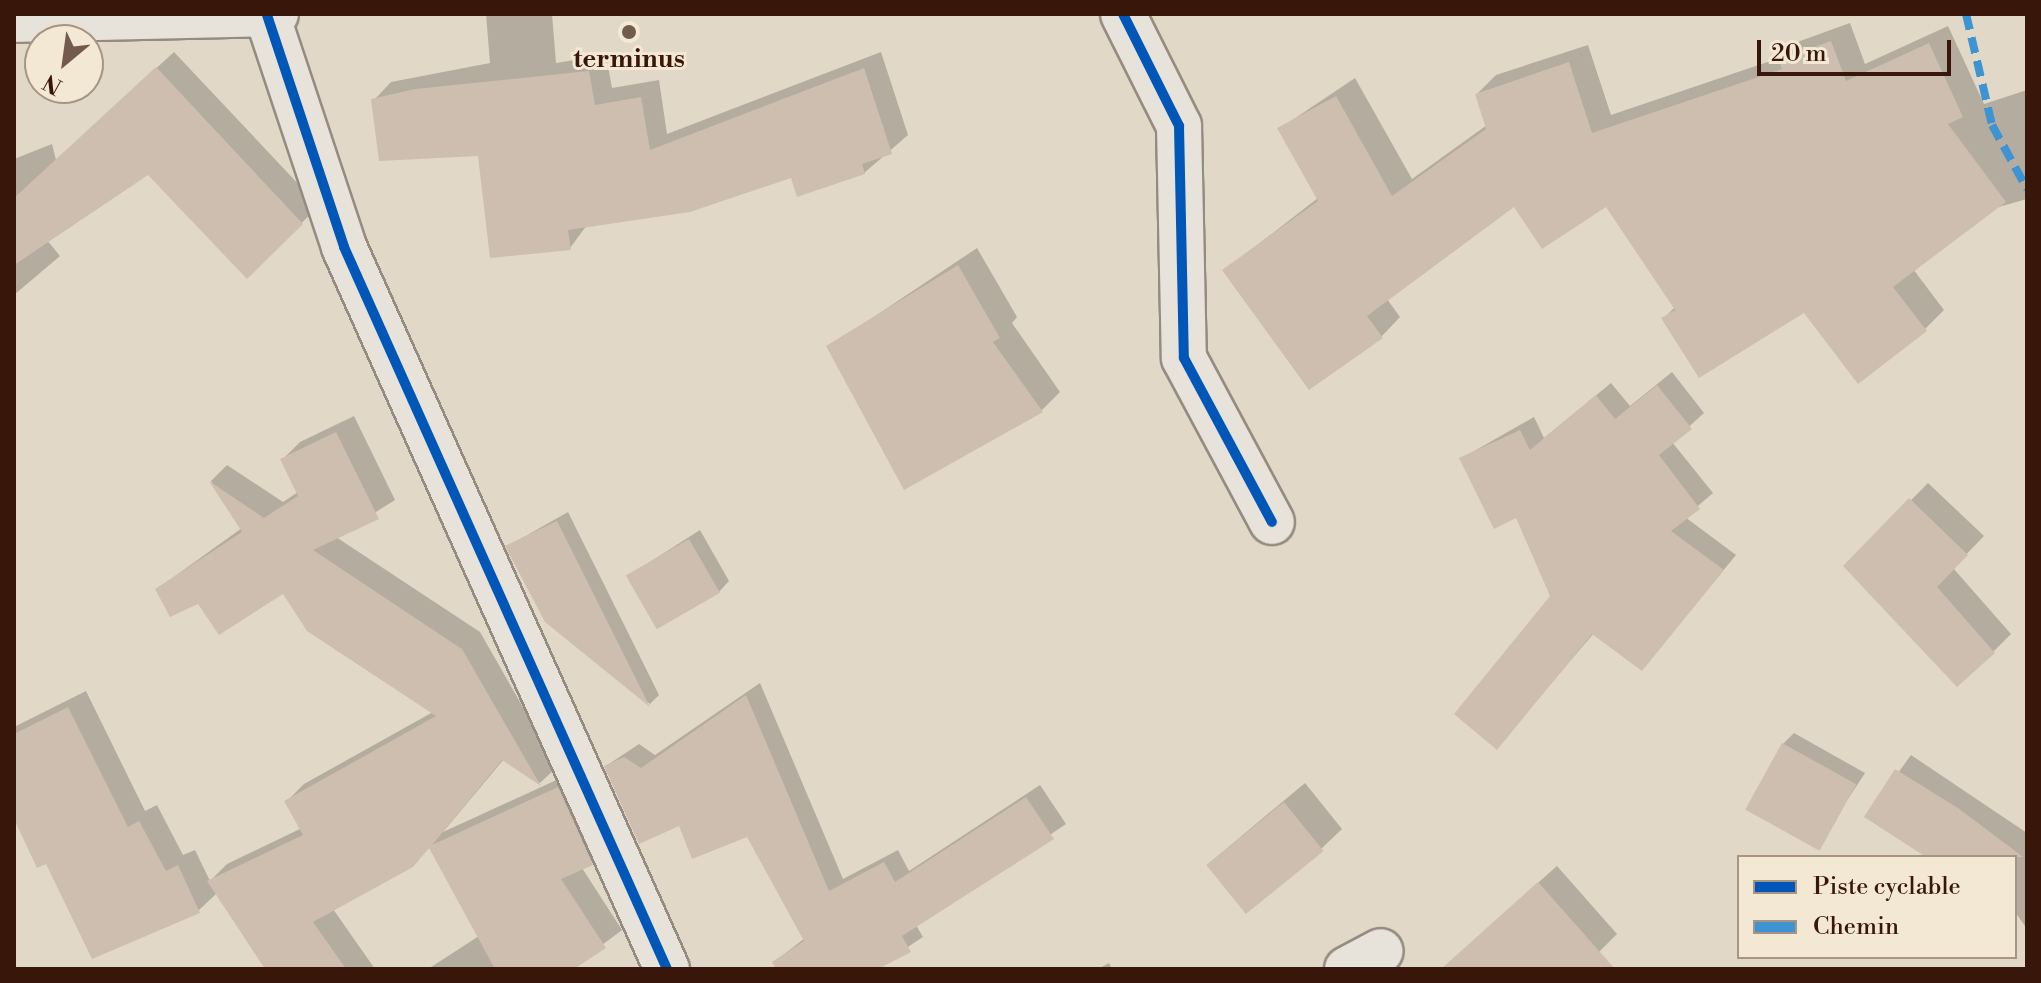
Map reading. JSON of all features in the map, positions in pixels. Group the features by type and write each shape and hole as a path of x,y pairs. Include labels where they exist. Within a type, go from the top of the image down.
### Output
{"street":[{"path":"14,20 276,14"},
{"path":"1123,14 1179,126 1184,358 1272,522"},
{"path":"267,15 344,247 667,969"}],"building":[{"path":"1831,41 1846,81 1929,43 1963,117 1948,124 2006,202 1893,287 1927,331 1858,384 1804,313 1699,378 1661,318 1675,310 1606,207 1542,249 1514,207 1367,316 1383,338 1309,390 1222,270 1318,201 1277,128 1336,96 1392,196 1486,129 1475,94 1569,62 1592,133 1782,69 1779,60"},
{"path":"156,67 303,224 247,279 148,175 14,265 14,198"},
{"path":"864,68 892,154 862,164 865,174 797,197 791,178 690,212 568,230 571,250 490,258 478,156 379,161 371,99 415,89 589,71 595,105 641,97 650,150"},
{"path":"958,265 1000,338 993,342 1043,412 904,490 826,346"},
{"path":"1657,385 1692,429 1659,455 1700,509 1671,531 1724,570 1642,671 1592,634 1497,750 1454,714 1550,596 1516,518 1494,529 1459,458 1520,430 1530,450 1596,395 1615,419"},
{"path":"336,432 379,519 313,550 462,649 541,786 502,760 432,845 558,787 593,865 561,879 606,948 574,969 495,969 429,848 413,867 313,922 346,969 265,969 207,881 303,835 284,801 436,716 307,631 283,594 219,635 198,604 170,617 155,589 242,532 209,481 264,518 298,496 280,459"},
{"path":"1909,498 1968,555 1937,587 1995,653 1957,687 1843,566"},
{"path":"557,521 650,707 545,622 505,546"},
{"path":"689,539 720,593 657,629 626,576"},
{"path":"746,695 829,891 884,862 895,882 1026,797 1054,839 902,936 911,952 878,969 776,969 772,962 804,941 747,837 692,859 679,826 639,844 604,766 624,757 641,768"},
{"path":"68,707 128,827 139,821 166,871 178,865 200,913 92,959 46,864 37,868 14,819 14,734"},
{"path":"1782,743 1856,784 1819,851 1745,809"},
{"path":"1895,769 1958,808 2023,857 1923,855 1864,817"},
{"path":"1284,802 1324,851 1246,914 1206,865"},
{"path":"1538,882 1615,969 1441,969"}],"marked path":[{"path":"1966,14 1992,125 2027,189"}],"cycle path":[{"path":"1123,14 1179,126 1184,358 1272,522"},
{"path":"267,15 344,247 667,969"}],"place":[{"name":"terminus","path":"629,32"}]}
